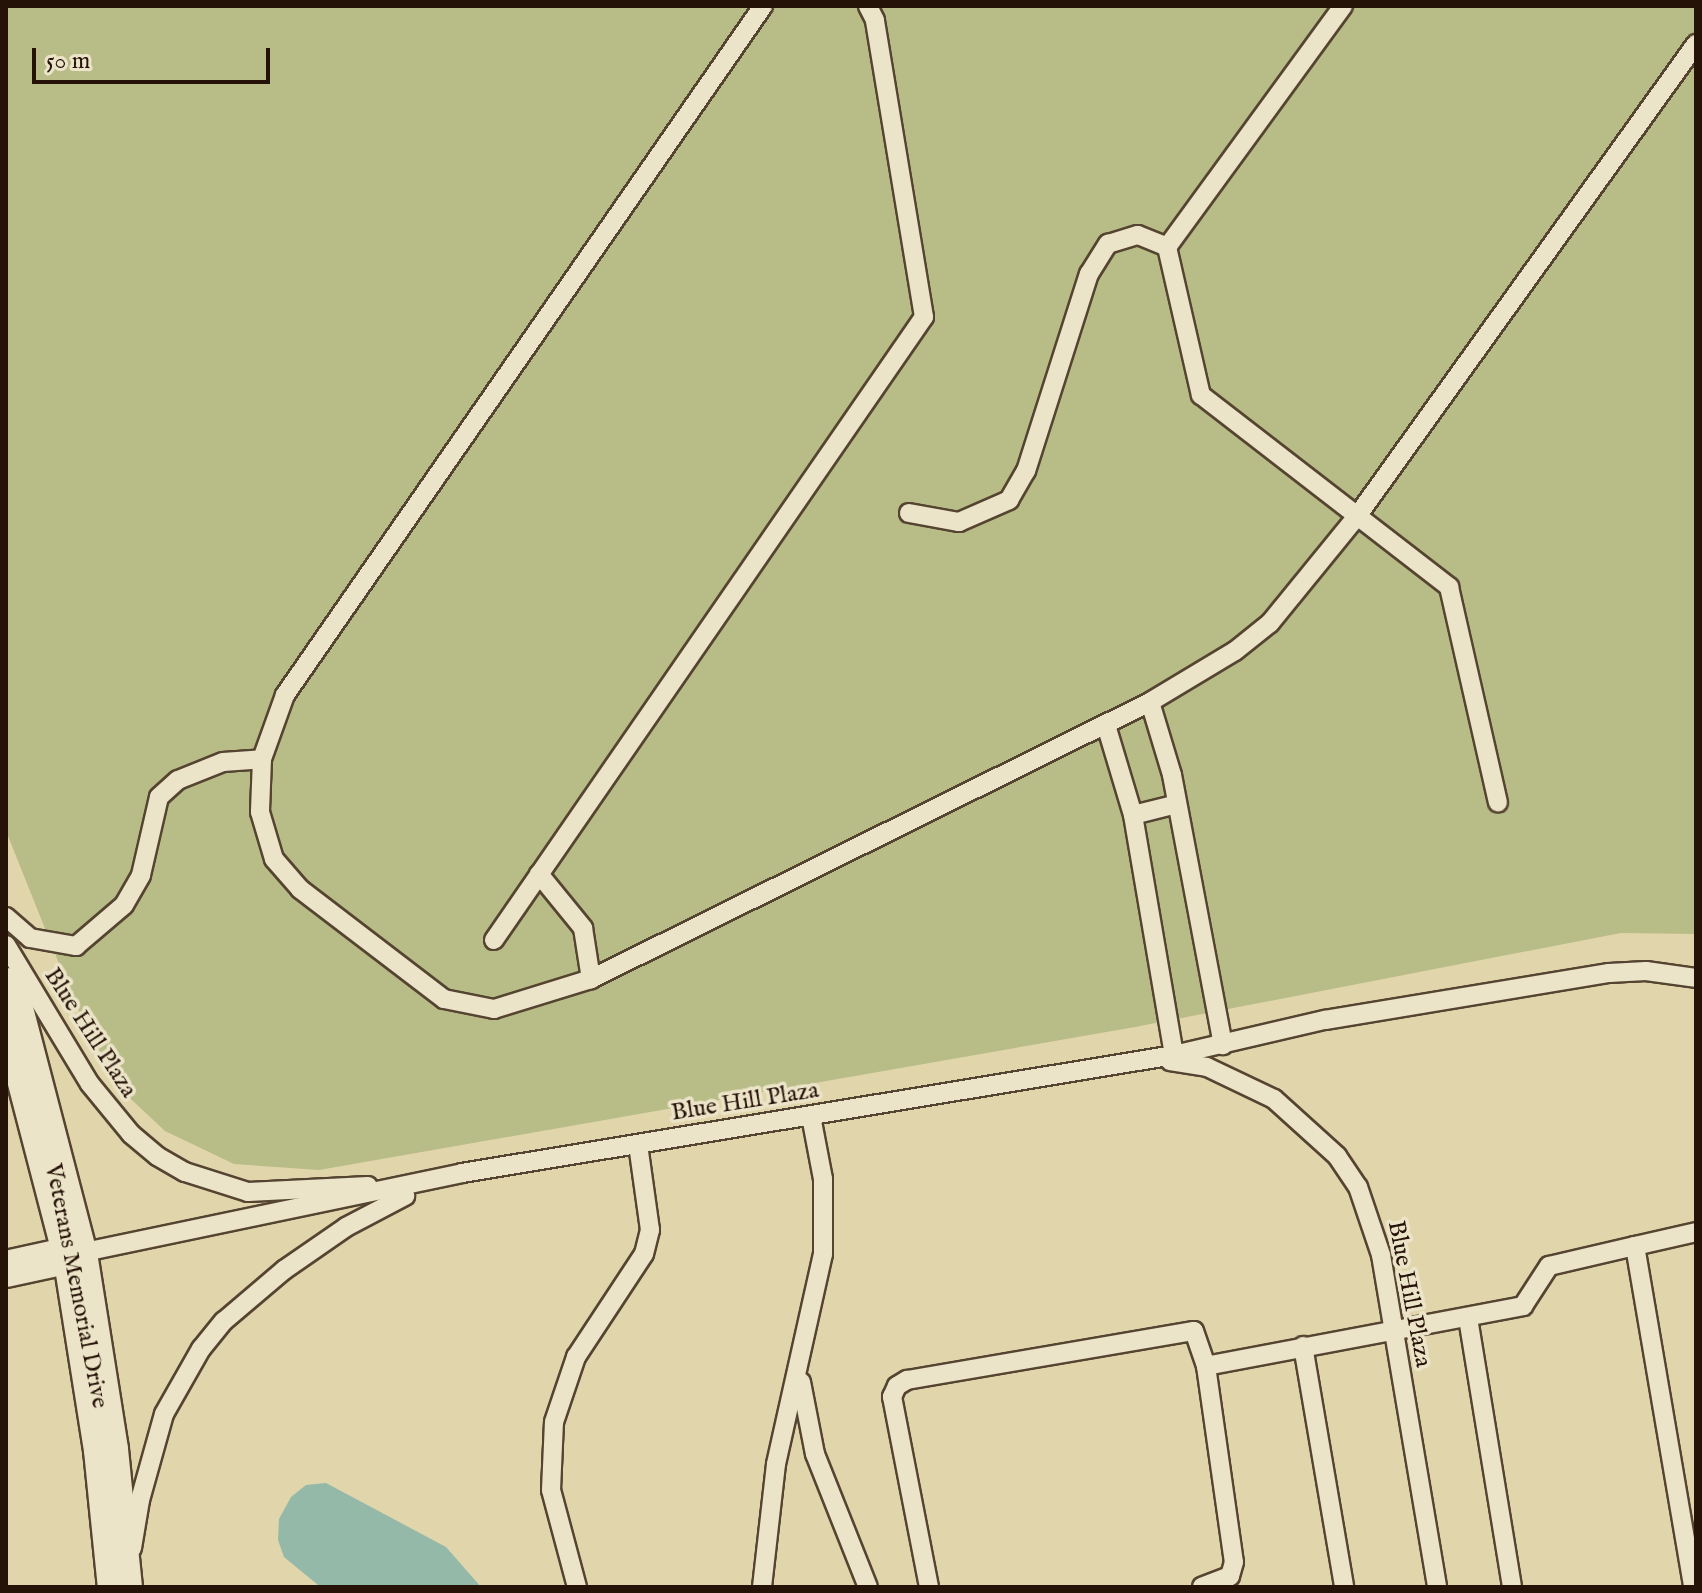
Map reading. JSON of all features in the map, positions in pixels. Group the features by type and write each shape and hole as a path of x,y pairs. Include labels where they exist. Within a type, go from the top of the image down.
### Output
{"street":[{"name":"Veterans Memorial Drive","path":"6,990 75,1254 106,1450 120,1587"},
{"path":"6,1269 75,1254"}],"lane":[{"path":"763,6 285,695 262,759 260,812 274,859 300,889 444,999 494,1009 591,979 1106,725 1235,651 1270,623 1358,515 1696,44"},
{"path":"494,940 924,317 875,20 868,6"},
{"path":"1343,6 1167,247 1201,395 1449,587 1498,803"},
{"path":"909,513 959,522 1009,500 1026,471 1089,274 1108,244 1138,235 1167,247"},
{"path":"1150,702 1177,804 1223,1045"},
{"path":"1106,725 1133,815 1174,1055"},
{"path":"6,917 30,938 76,946 124,905 141,875 159,797 178,780 223,762 262,759"},
{"path":"1133,815 1177,804"},
{"path":"539,874 583,928 591,979"},
{"name":"Blue Hill Plaza","path":"6,945 67,1050 110,1111 157,1156 185,1172 248,1192 286,1194 462,1173 1131,1063 1325,1020 1609,973 1646,971 1696,978"},
{"name":"Blue Hill Plaza","path":"1131,1063 1207,1067 1241,1079 1308,1125 1337,1156 1372,1220 1437,1587"},
{"path":"811,1116 826,1214 801,1370 806,1427 868,1587"},
{"path":"577,1587 551,1490 554,1422 576,1357 644,1254 648,1203 638,1145"},
{"name":"Blue Hill Plaza","path":"75,1254 329,1205 462,1173"},
{"name":"Blue Hill Plaza","path":"129,1587 140,1500 159,1428 181,1380 217,1330 314,1247 383,1206 462,1173"},
{"path":"1206,1366 1393,1327 1468,1318 1523,1306 1549,1266 1696,1232"},
{"path":"1635,1246 1693,1587"},
{"path":"1468,1318 1512,1587"},
{"path":"929,1587 892,1397 897,1386 907,1380 1194,1331 1206,1366 1234,1562 1230,1576 1202,1587"},
{"path":"762,1587 769,1506 805,1339"},
{"path":"1303,1346 1344,1587"}],"green space":[{"path":"6,6 1696,6 1696,934 1621,933 1135,1027 319,1170 234,1164 165,1131 118,1087 74,1001 6,831"}],"shaded area":[{"path":"326,1483 446,1547 481,1587 318,1585 284,1557 278,1540 279,1519 291,1497 306,1485"}]}
